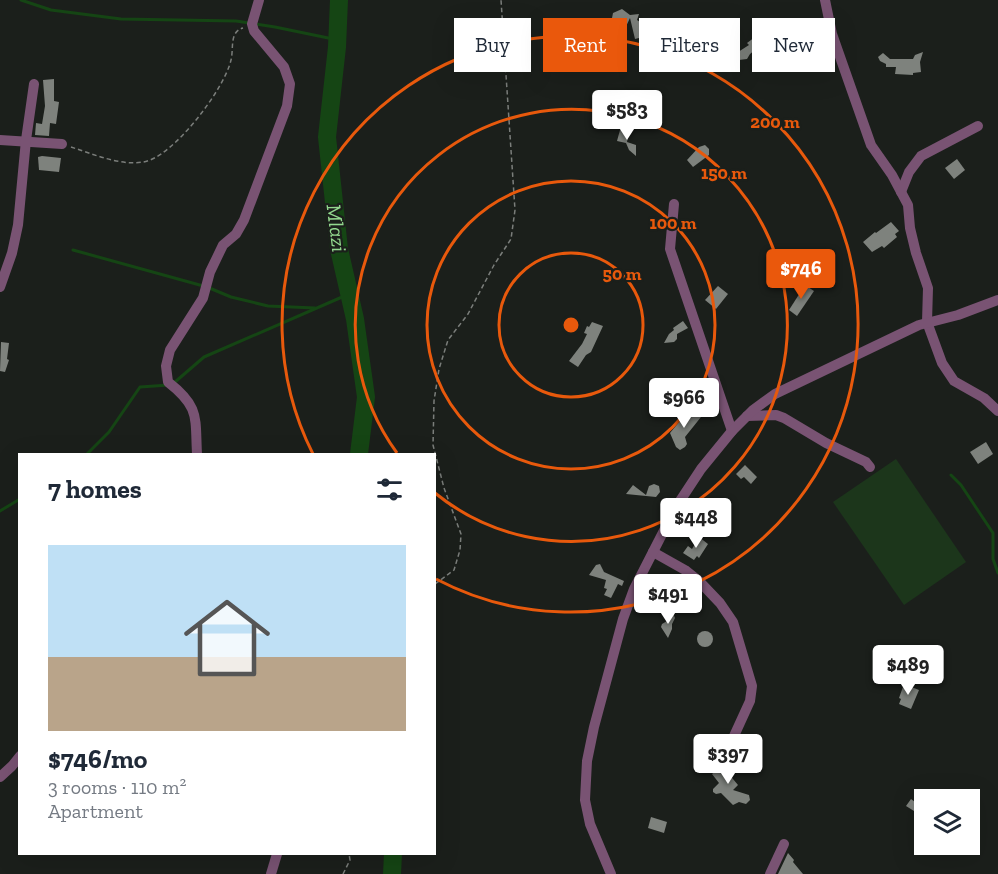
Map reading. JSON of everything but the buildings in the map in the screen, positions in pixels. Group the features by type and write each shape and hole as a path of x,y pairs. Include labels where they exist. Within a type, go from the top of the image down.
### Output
{"street":[{"path":"197,453 195,413 185,395 168,382 166,366 170,350 203,298 210,272 223,245 236,234 244,219 287,106 290,84 284,67 254,31 252,24 259,0"},
{"path":"825,2 832,34 871,145 892,175 908,205 916,253 927,281 929,298 927,322 942,363 950,376 962,386 984,398 998,411"},
{"path":"0,287 15,242 34,84"},
{"path":"901,192 909,172 921,156 978,126"},
{"path":"0,140 62,144"},
{"path":"674,204 670,249 732,431"},
{"path":"611,874 586,811 587,761 594,727 623,619 634,589 676,507 701,469 732,431 775,394 927,322 958,315 998,300"},
{"path":"747,416 776,415 784,418 826,443 866,462 870,467"},
{"path":"653,552 685,570 700,582 720,603 733,622 752,686 750,701 734,736"},
{"path":"0,777 18,758"},
{"path":"770,874 784,844"},
{"path":"271,874 277,855"}],"path":[{"path":"435,453 433,445 434,401 439,369 448,340 468,314 510,239 515,210 501,0"},
{"path":"62,144 135,163 146,162 163,153 196,120 222,81 231,61 236,31 244,27 254,31"},
{"path":"436,457 444,488 461,534 460,550 454,570 436,583"},
{"path":"343,874 350,860 349,855"}],"green space":[{"path":"896,459 966,562 904,605 833,502"}],"waterway":[{"path":"21,0 51,10 121,19 236,21 338,40"},
{"name":"Mlazi","path":"339,0 337,47 327,137 339,249 355,319 366,397 359,453"},
{"path":"73,250 268,306 315,308"},
{"path":"175,382 204,357 349,294"},
{"path":"88,453 109,432 140,387 169,385"},
{"path":"951,475 961,485 993,533 993,559 998,573"},
{"path":"0,511 18,500"},
{"name":"Mlazi","path":"392,874 393,855"}]}
